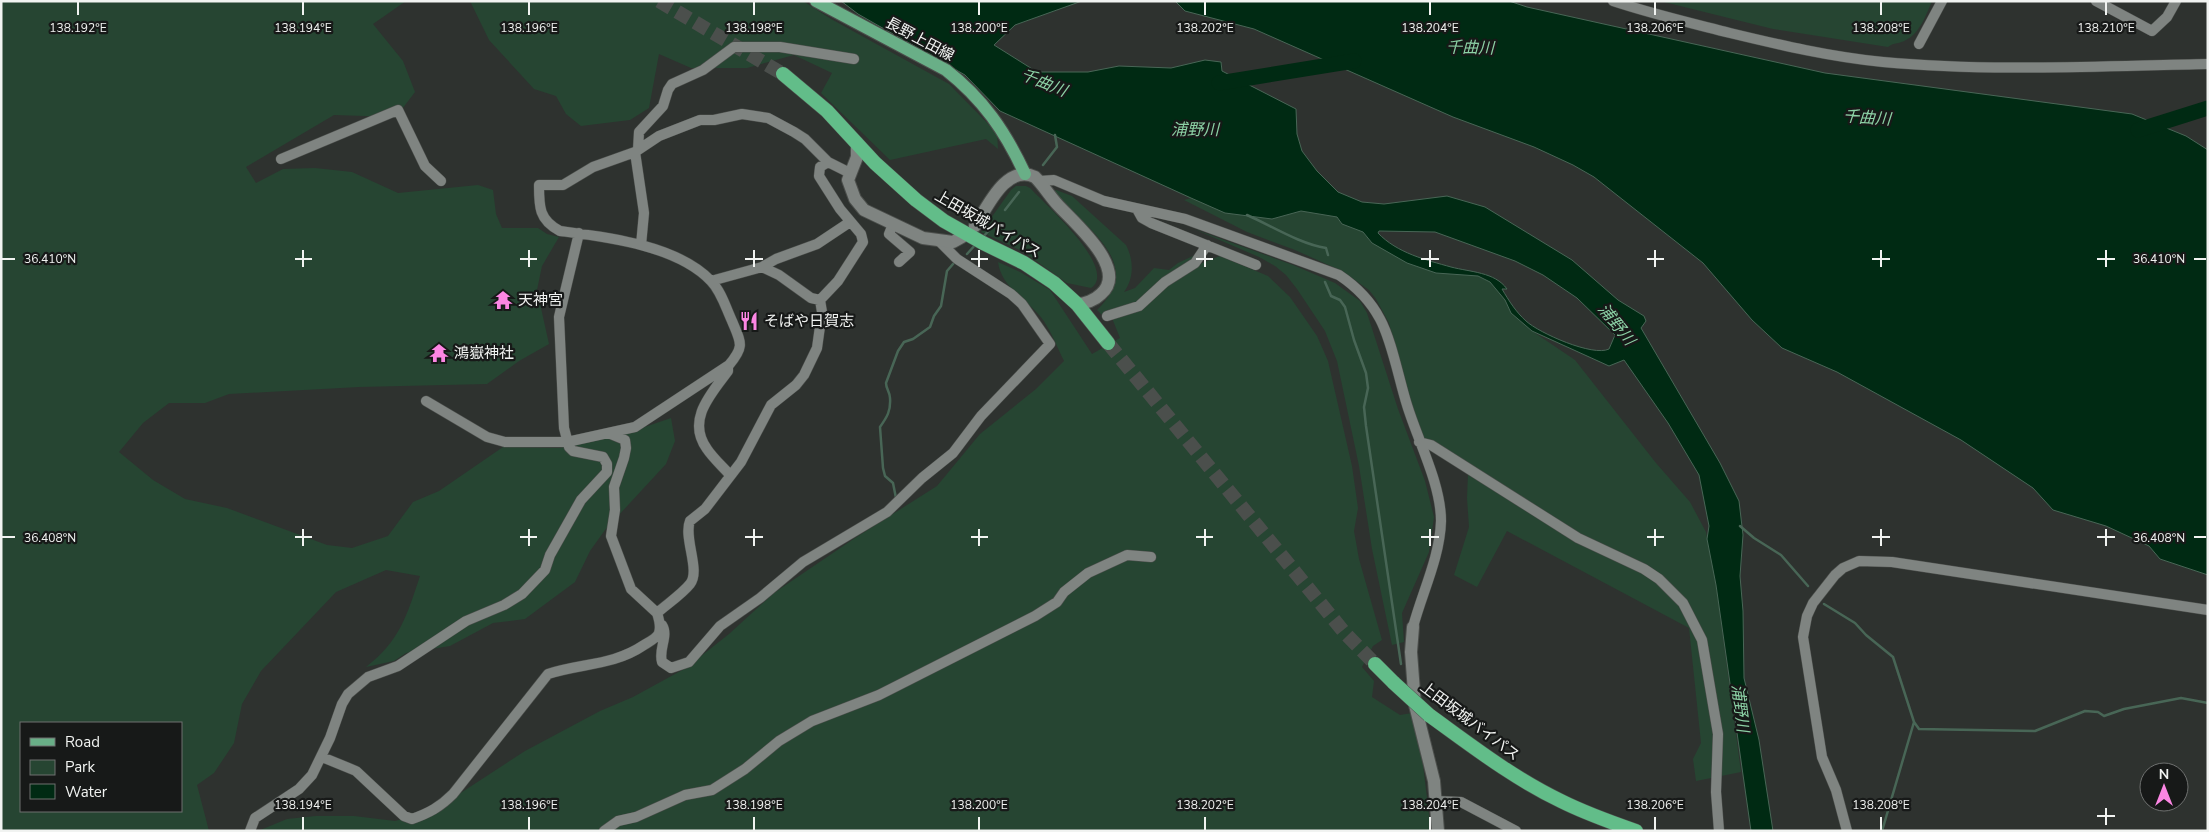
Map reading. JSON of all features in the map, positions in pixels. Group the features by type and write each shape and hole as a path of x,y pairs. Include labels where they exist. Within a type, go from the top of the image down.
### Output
{"highway":[{"name":"上田坂城バイパス","path":"783,74 827,111 875,163 916,200 944,221 1054,283 1077,304 1108,343"},
{"name":"上田坂城バイパス","path":"1375,664 1430,715 1492,761 1547,793 1593,815 1636,831"}],"main road":[{"name":"長野上田線","path":"816,1 946,70 960,81 1000,126 1025,174"}],"street":[{"path":"1613,1 1670,18 1766,42 1883,62 1961,67 2208,64"},
{"path":"1919,44 1942,1"},
{"path":"2096,1 2152,31 2167,17 2176,1"},
{"path":"641,245 644,213 637,151 639,132 663,106 669,87 674,82 703,70 731,48 753,46 780,47 854,59"},
{"path":"281,159 398,110 424,166 441,181"},
{"path":"426,401 487,437 505,442 567,442 635,426 728,365 739,353 741,345 720,294 711,281 697,269 668,253 641,245 560,230 550,226 542,217 539,185 563,184 593,167 637,151 659,136 700,120 714,120 732,114 752,114 768,118 805,139 828,162 850,173"},
{"path":"857,143 857,157 848,180 850,188 864,210 923,238 953,242 962,237"},
{"path":"820,300 838,281 863,242 862,234 850,222 819,176 820,167 828,162"},
{"path":"850,173 859,164 875,163"},
{"path":"975,226 1003,184 1013,177 1030,174 1040,181 1092,242 1105,260 1108,269 1109,279 1106,288 1097,297 1083,304 1077,304"},
{"path":"1040,181 1054,180 1104,201 1137,210 1185,219 1323,268 1339,275 1352,284 1365,296 1381,321 1439,501 1441,521 1436,553 1413,627 1411,652 1415,705 1430,762 1438,831"},
{"path":"1137,210 1142,218 1151,223 1256,265"},
{"path":"711,281 762,267 776,259 817,244 850,222"},
{"path":"893,224 889,234 910,252 899,262"},
{"path":"250,831 255,818 300,789 312,775 322,757 342,704 348,694 368,677 398,666 466,621 514,599 535,582 545,570 556,543 581,500 607,472 603,458 573,451 567,442 564,428 559,317 579,233"},
{"path":"607,433 625,440 626,448 614,487 615,510 611,536 615,550 631,589 658,618 665,633 660,655 666,666 671,668 678,667 689,662 720,626 760,598 803,562 887,512 922,478 953,453 981,416 1050,344 1022,304 1011,294 957,259 938,240"},
{"path":"1107,316 1139,306 1165,282 1194,263 1207,245"},
{"path":"762,267 778,275 811,298 820,300"},
{"path":"1091,322 1090,316 1097,297"},
{"path":"322,757 356,771 404,816 412,819 440,807 453,794 548,674 560,670 614,661 630,655 651,641 659,633 658,618 691,583 693,576 688,525 690,521 705,509 741,462 771,405 796,385 804,375 817,348 821,329 822,312 820,300"},
{"path":"728,365 728,371 706,399 698,420 698,430 706,448 730,475"},
{"path":"1419,442 1431,445 1578,538 1644,569 1659,579 1683,603 1702,640 1718,734 1716,792 1719,831"},
{"path":"604,831 618,821 636,817 685,795 712,790 745,769 779,741 812,721 879,695 1036,616 1057,602 1064,592 1088,573 1127,555 1151,557"},
{"path":"1847,831 1836,790 1822,757 1803,637 1807,616 1813,603 1835,575 1844,568 1859,561 1892,562 2208,610"},
{"path":"1436,801 1461,802 1516,831"}],"green space":[{"path":"1,1 406,1 373,24 403,61 415,92 396,117 334,115 246,167 256,183 283,169 315,168 352,172 398,193 478,185 493,190 496,214 502,228 538,228 547,234 559,237 542,266 537,290 549,344 519,361 487,384 359,387 229,394 205,403 169,403 143,423 119,452 153,480 185,499 227,508 327,545 352,548 388,536 413,502 439,491 503,447 559,448 633,431 671,418 675,441 666,464 605,530 590,551 575,582 525,619 493,623 450,646 406,653 394,661 366,667 378,657 395,637 411,603 420,576 386,570 336,592 261,671 242,704 234,743 214,773 197,785 209,831 1,831"},
{"path":"470,1 803,1 831,19 949,84 997,133 998,149 986,139 890,160 821,93 832,73 794,55 747,68 691,68 659,54 649,108 630,120 581,126 566,114 556,96 534,89 489,40"},
{"path":"1660,1 1932,1 1915,33 1904,41 1888,47 1773,29"},
{"path":"1016,186 1030,188 1063,221 1088,252 1095,266 1097,279 1091,288 1067,283 1022,251 981,232 1011,190"},
{"path":"1054,191 1072,196 1126,245 1132,269 1130,281 1124,292 1135,288 1154,268 1169,270 1178,263 1195,255 1194,259 1137,304 1103,316 1097,310 1111,292 1116,276 1113,260 1105,246 1066,205"},
{"path":"1191,198 1225,213 1272,219 1301,211 1337,217 1342,224 1363,232 1372,243 1436,273 1463,273 1478,276 1490,282 1505,300 1511,313 1532,331 1575,360 1656,463 1690,502 1706,532 1716,585 1741,772 1696,781 1693,759 1701,743 1689,628 1507,531 1477,587 1454,575 1469,527 1468,474 1425,441 1409,400 1389,323 1376,299 1369,290 1342,271 1295,250 1247,232 1184,200"},
{"path":"1194,229 1293,265 1335,283 1360,301 1367,313 1398,409 1425,481 1434,517 1429,552 1402,613 1404,642 1392,645 1372,549 1359,466 1337,361 1325,331 1297,289 1286,275 1275,266 1259,257"},
{"path":"1220,256 1268,276 1290,297 1317,336 1328,361 1352,466 1358,508 1354,531 1359,559 1382,640 1373,646 1362,667 1374,681 1372,697 1400,715 1412,713 1423,765 1431,831 258,831 287,819 316,816 354,816 395,821 433,811 525,751 686,668 729,634 774,593 855,538 937,486 980,434 1036,389 1064,361 1044,321 1014,292 1000,271 998,262 1020,272 1050,290 1092,354 1120,338 1112,318 1202,263"}],"water":[{"name":"浦野川","path":"841,1 1082,1 1015,25 994,45 1037,72 1088,72 1119,66 1171,68 1205,60 1221,62 1222,71 1296,109 1297,134 1302,151 1317,171 1338,192 1362,202 1384,204 1447,196 1485,207 1572,260 1618,300 1644,316 1646,321 1641,328 1720,463 1739,501 1743,535 1740,576 1743,611 1744,678 1759,740 1773,831 1751,831 1716,585 1707,539 1709,526 1699,475 1668,423 1624,360 1609,366 1532,331 1511,313 1505,300 1490,282 1478,276 1436,273 1407,263 1372,243 1363,232 1342,224 1337,217 1301,211 1272,219 1225,213 1191,198 1000,111 965,75 858,14","holes":["1379,231 1435,232 1515,261 1543,275 1577,298 1615,335 1609,349 1601,351 1579,347 1542,332 1519,314 1502,289 1507,289 1496,279 1412,255 1394,246 1378,233"]},
{"path":"1175,1 1509,1 1527,7 1825,73 2132,114 2186,136 2208,150 2208,575 2160,559 2149,546 2106,526 2053,510 2033,488 1961,440 1837,372 1782,348 1752,320 1703,263 1594,177 1573,165 1534,147 1453,117 1254,29 1185,11"}],"waterway":[{"name":"千曲川","path":"1219,83 1354,61"},
{"name":"千曲川","path":"2138,130 2208,108"},
{"path":"1043,165 1057,147 1055,135"},
{"path":"1005,210 1019,192"},
{"path":"1247,215 1296,239 1326,248 1328,255"},
{"path":"982,238 993,226"},
{"path":"967,254 976,244"},
{"path":"896,498 893,483 885,476 883,468 880,427 890,407 890,396 886,383 898,351 904,342 913,339 930,327 934,316 941,306 947,271 953,264"},
{"path":"1325,282 1331,296 1340,300 1345,307 1366,373 1368,388 1364,407 1366,426 1401,664"},
{"path":"1740,526 1754,538 1781,555 1808,586"},
{"path":"1824,604 1855,623 1866,635 1893,657 1914,722 1882,831"},
{"path":"1914,722 1919,729 2035,731 2085,711 2098,712 2104,716 2124,709 2181,698 2208,703"}],"tunnel":[{"path":"659,1 783,74"},
{"path":"1108,343 1344,632 1375,664"}],"place":[{"name":"天神宮","path":"503,300"},
{"name":"そばや日賀志","path":"749,321"},
{"name":"鴻嶽神社","path":"439,353"}]}
